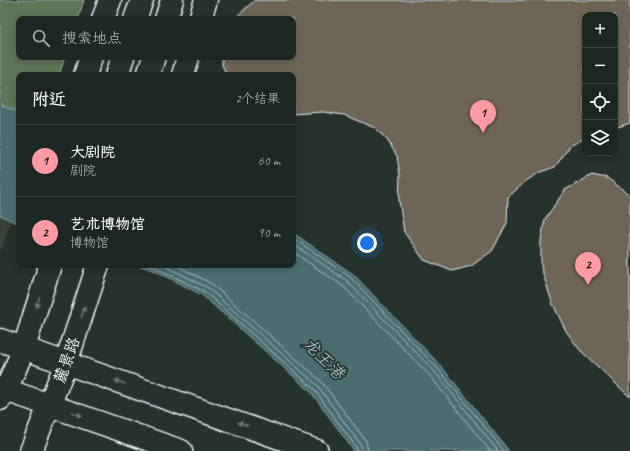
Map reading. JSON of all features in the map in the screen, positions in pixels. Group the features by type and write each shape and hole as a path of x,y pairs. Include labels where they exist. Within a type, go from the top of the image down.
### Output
{"main road":[{"path":"104,16 110,0"},
{"path":"137,16 142,0"},
{"path":"167,16 172,0"},
{"path":"201,16 206,0"},
{"path":"86,72 90,60"},
{"path":"118,72 122,60"},
{"path":"149,72 153,60"},
{"path":"184,72 187,60"},
{"path":"49,268 24,348 2,392 50,404 181,451"},
{"name":"麓景路","path":"31,451 66,363 97,268"},
{"path":"0,340 317,451"}],"shaded area":[{"path":"0,215 11,221 0,253"}],"green space":[{"path":"0,0 84,0 79,16 16,16 16,60 64,60 60,72 16,72 16,111 0,105"}],"water":[{"path":"0,105 16,111 16,223 0,215"},
{"name":"龙王港","path":"296,235 353,274 442,367 509,451 354,451 311,392 202,295 156,271 146,268 296,268"}],"building":[{"path":"255,0 630,0 630,123 618,127 618,12 582,12 582,140 570,146 555,167 540,172 526,181 508,197 507,223 492,251 471,266 452,271 424,260 404,232 399,200 400,175 397,156 388,141 375,128 344,115 323,112 296,114 296,72 226,72 222,65 222,60 296,60 296,16 237,16"},
{"path":"592,175 607,178 630,195 630,397 580,350 566,331 552,302 541,267 541,240 545,219 565,190"}],"place":[{"name":"大剧院","path":"483,133"},
{"name":"艺术博物馆","path":"588,285"}]}
